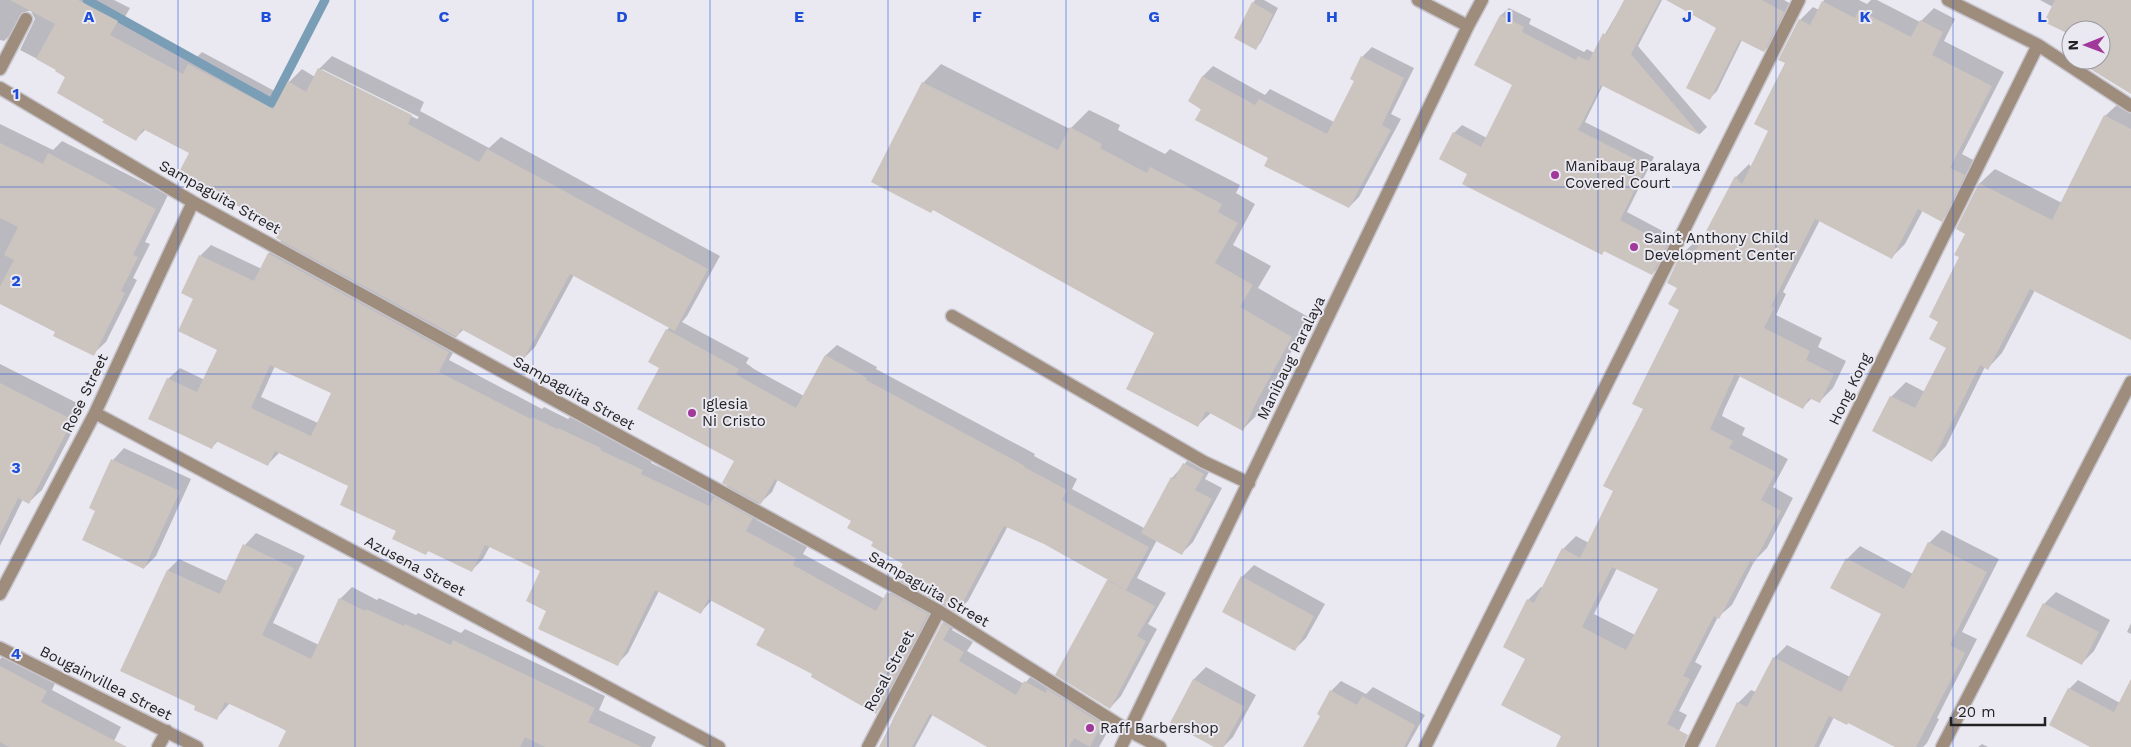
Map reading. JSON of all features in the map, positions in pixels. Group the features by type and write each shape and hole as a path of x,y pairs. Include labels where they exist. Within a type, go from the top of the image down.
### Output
{"street":[{"path":"1418,0 1468,26"},
{"name":"Manibaug Paralaya","path":"1122,747 1482,0"},
{"path":"1425,747 1799,0"},
{"path":"1948,0 2038,45 2131,106"},
{"path":"0,69 26,19"},
{"name":"Hong Kong","path":"1691,747 2038,45"},
{"name":"Sampaguita Street","path":"0,88 193,202 938,611 1130,731 1160,747"},
{"name":"Rose Street","path":"0,594 95,413 193,202"},
{"path":"952,316 1204,462 1249,483"},
{"path":"1942,747 2130,387"},
{"name":"Azusena Street","path":"95,413 719,747"},
{"name":"Rosal Street","path":"868,747 938,611"},
{"name":"Bougainvillea Street","path":"0,648 197,747"},
{"path":"158,747 167,731"}],"building":[{"path":"10,0 78,0 118,21 110,35 183,74 188,64 273,109 288,81 306,92 318,68 412,115 408,124 479,162 487,149 708,269 675,331 570,274 522,362 461,329 457,337 276,238 278,234 274,232 277,227 178,174 189,153 143,129 136,141 57,93 65,77 36,59 55,24"},
{"path":"1624,0 1660,0 1631,54 1700,135 1601,85 1578,130 1647,165 1620,220 1667,245 1652,275 1604,251 1602,255 1462,184 1467,174 1439,159 1453,132 1481,147 1512,85 1474,65 1500,15 1524,27 1522,32 1576,60 1578,56 1589,61 1603,33 1606,35"},
{"path":"1666,0 1762,0 1784,12 1764,52 1740,40 1710,100 1686,88 1716,28"},
{"path":"2055,0 2131,0 2131,94 2092,70 2111,70 2111,20 2061,20 2061,30 2044,22"},
{"path":"1822,1 1855,18 1859,10 1911,37 1920,20 1943,32 1932,55 1992,86 1950,168 1965,175 1942,222 1918,209 1892,259 1815,219 1771,306 1774,308 1764,328 1810,351 1806,360 1834,374 1820,403 1809,398 1803,409 1735,374 1710,429 1733,441 1729,448 1776,472 1761,500 1781,511 1754,563 1750,561 1719,619 1714,616 1683,676 1690,679 1667,724 1688,735 1683,747 1556,747 1561,736 1501,705 1525,659 1503,647 1527,599 1534,603 1562,548 1580,558 1613,491 1603,486 1643,409 1632,404 1679,310 1668,304 1677,288 1667,283 1681,253 1692,258 1735,176 1742,184 1768,131 1754,124 1785,63 1778,60 1799,19 1810,25","holes":["1612,567 1658,589 1626,650 1582,627"]},
{"path":"1252,2 1273,14 1256,50 1234,38"},
{"path":"1361,56 1404,78 1382,125 1391,130 1349,208 1264,166 1268,158 1195,120 1201,109 1188,101 1202,76 1255,105 1259,99 1327,134 1354,81 1350,79"},
{"path":"922,82 1058,150 1070,127 1102,144 1100,148 1147,173 1150,167 1222,204 1218,212 1238,223 1215,263 1253,285 1240,307 1292,337 1243,431 1206,411 1198,427 1126,389 1154,333 933,210 931,213 871,182"},
{"path":"2104,115 2131,129 2131,340 2030,289 1988,370 1980,365 1932,462 1872,431 1890,396 1915,408 1946,348 1929,339 1938,322 1929,317 1959,257 1954,255 1965,234 1956,229 1979,183 2052,220"},
{"path":"0,143 43,164 48,153 156,209 133,255 138,257 121,291 125,293 94,356 53,336 55,332 0,304 0,286 14,260 4,255 18,227 0,218"},
{"path":"268,253 449,352 439,372 531,419 532,417 601,448 600,450 643,470 641,474 709,506 714,497 753,518 746,531 796,558 793,565 876,611 887,592 928,614 876,714 811,677 812,674 756,645 765,629 708,599 701,614 655,590 618,666 538,629 546,611 526,601 540,571 485,545 472,572 428,551 426,555 392,539 396,531 340,505 348,486 275,451 268,466 216,441 212,449 148,419 167,378 197,392 217,350 178,331 193,299 181,293 199,255 254,281","holes":["270,365 331,393 311,436 251,408"]},
{"path":"666,329 739,369 736,374 796,408 825,355 867,378 866,380 1067,490 1062,500 1149,547 1126,590 1044,544 1004,526 957,613 895,578 903,564 871,546 873,542 847,528 851,521 775,479 761,504 722,483 734,461 637,409 659,368 648,362"},
{"path":"0,383 73,420 29,504 18,498 0,535"},
{"path":"111,459 180,491 144,569 82,540 95,511 89,508"},
{"path":"1183,463 1204,474 1195,490 1212,499 1182,555 1141,533 1171,477 1174,479"},
{"path":"1928,542 1987,572 1950,645 1965,653 1916,747 1895,747 1848,723 1847,725 1829,716 1814,747 1715,747 1737,702 1747,707 1773,657 1841,692 1881,614 1830,588 1846,558 1904,589"},
{"path":"243,544 294,568 262,635 311,659 339,598 365,611 366,609 404,626 405,624 451,645 453,640 595,708 588,722 642,747 545,747 525,737 520,747 278,747 286,731 277,726 225,702 217,720 194,710 195,706 120,671 167,570 220,594"},
{"path":"1241,576 1314,616 1295,651 1222,612"},
{"path":"1107,580 1155,606 1137,636 1146,641 1110,709 1055,675"},
{"path":"2043,603 2099,632 2082,665 2026,636"},
{"path":"942,623 950,627 943,640 964,652 959,661 1016,695 1024,681 1046,693 1047,689 1102,724 1090,747 1074,738 1069,747 987,747 930,714 912,747 879,747"},
{"path":"0,666 47,691 41,702 127,747 9,747 0,742"},
{"path":"1193,679 1245,707 1223,747 1214,747 1170,723"},
{"path":"2131,679 2131,747 2090,747 2049,725 2068,688 2114,712"},
{"path":"1330,690 1357,705 1362,696 1415,725 1404,747 1303,747 1320,716 1317,714"}],"waterway":[{"path":"87,0 272,103 325,0"}],"place":[{"name":"Manibaug Paralaya Covered Court","path":"1555,175"},
{"name":"Saint Anthony Child Development Center","path":"1634,247"},
{"name":"Iglesia Ni Cristo","path":"692,413"},
{"name":"Raff Barbershop","path":"1090,728"}]}
